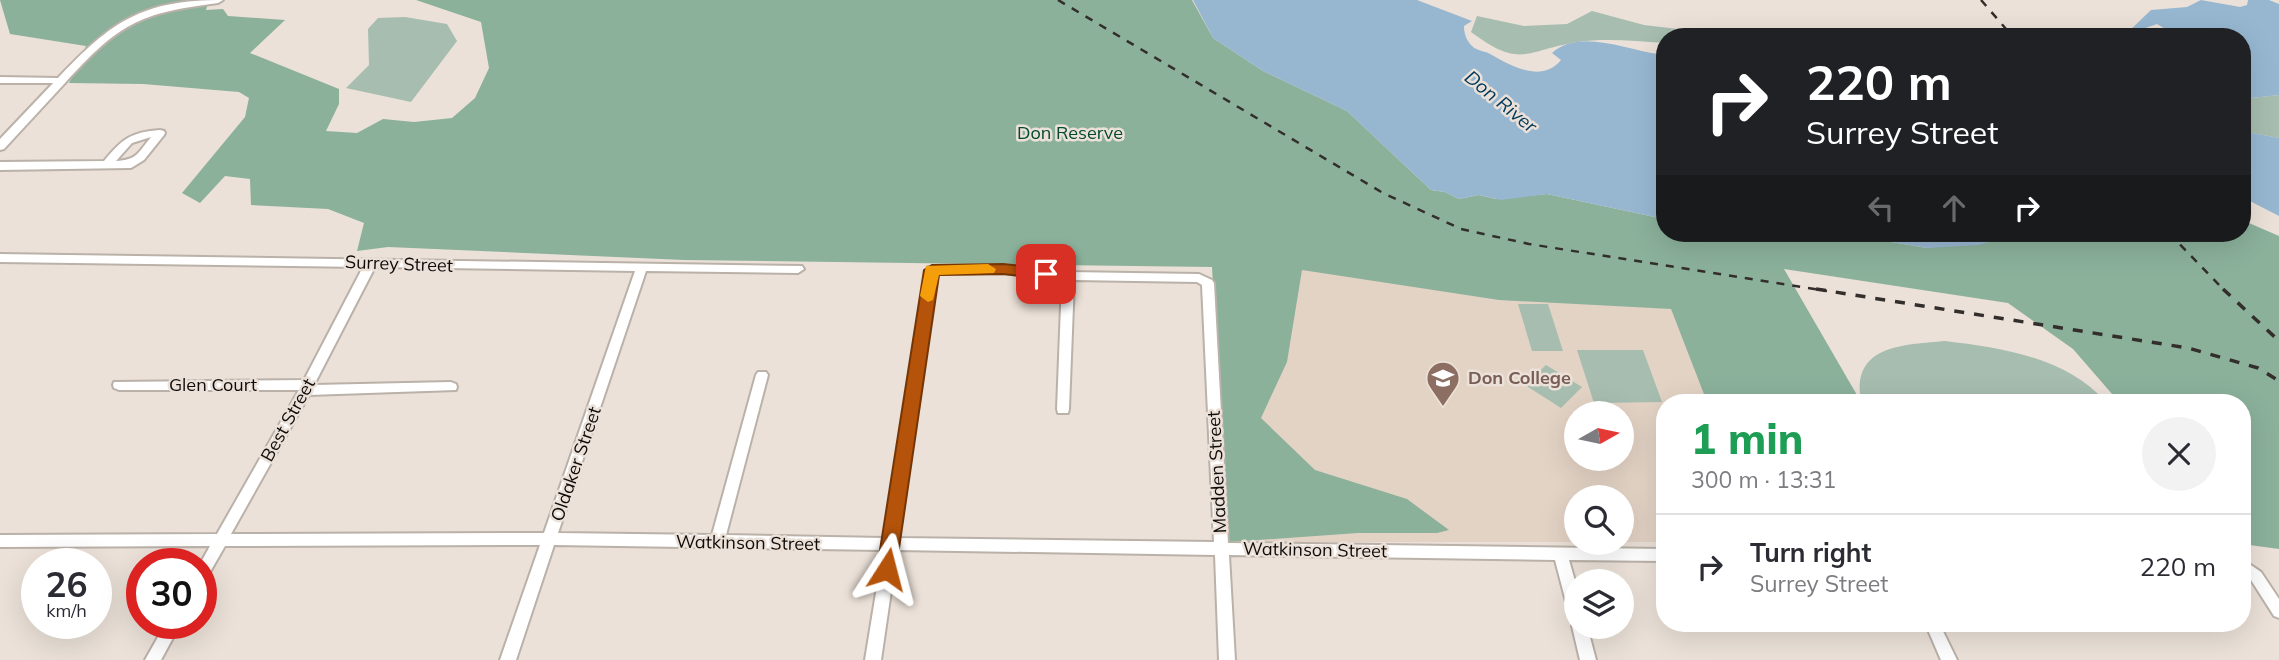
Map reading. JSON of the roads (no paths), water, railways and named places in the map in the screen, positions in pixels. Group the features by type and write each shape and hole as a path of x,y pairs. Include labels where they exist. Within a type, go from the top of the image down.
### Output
{"street":[{"path":"0,146 122,21 149,11 218,0"},
{"path":"0,80 61,81"},
{"path":"0,166 106,165 131,164 140,158 160,133 136,134 127,140 106,165"},
{"name":"Surrey Street","path":"0,258 798,269"},
{"name":"Best Street","path":"216,548 307,388 371,263"},
{"name":"Oldaker Street","path":"508,660 642,267"},
{"path":"873,660 932,270 1003,269 1068,276 1063,409"},
{"name":"Madden Street","path":"1068,276 1199,278 1208,283 1227,660"},
{"path":"719,541 762,375"},
{"name":"Glen Court","path":"119,385 451,387"},
{"name":"Watkinson Street","path":"0,541 551,539 890,546 1656,555"},
{"path":"1560,552 1564,569"},
{"path":"2251,572 2279,611"},
{"path":"1936,632 1949,660"},
{"path":"153,660 165,639"},
{"path":"1582,639 1588,660"}],"water":[{"name":"Don River","path":"1193,0 1417,0 1472,21 1464,26 1464,29 1474,48 1527,71 1545,71 1553,67 1561,60 1552,53 1576,42 1604,43 1656,54 1656,217 1547,194 1501,200 1479,195 1459,199 1445,192 1431,190 1347,111 1263,71 1213,38"},
{"path":"2201,0 2240,7 2247,5 2248,0 2269,0 2279,4 2279,95 2251,98 2251,28 2164,28 2157,24 2132,28 2151,10 2187,7"},
{"path":"2251,133 2279,138 2279,216 2251,202"},
{"path":"1891,242 1990,242 1978,245 1927,248"}],"railway":[{"path":"1058,0 1383,193 1461,229 1529,244 1827,291"},
{"path":"1981,0 2005,28"},
{"path":"2178,242 2224,290"},
{"path":"1816,289 2188,348 2258,368 2279,381"},
{"path":"2224,290 2279,341"}],"place":[{"name":"Don College","path":"1443,408"}],"park label":[{"name":"Don Reserve","path":"1070,133"}]}
